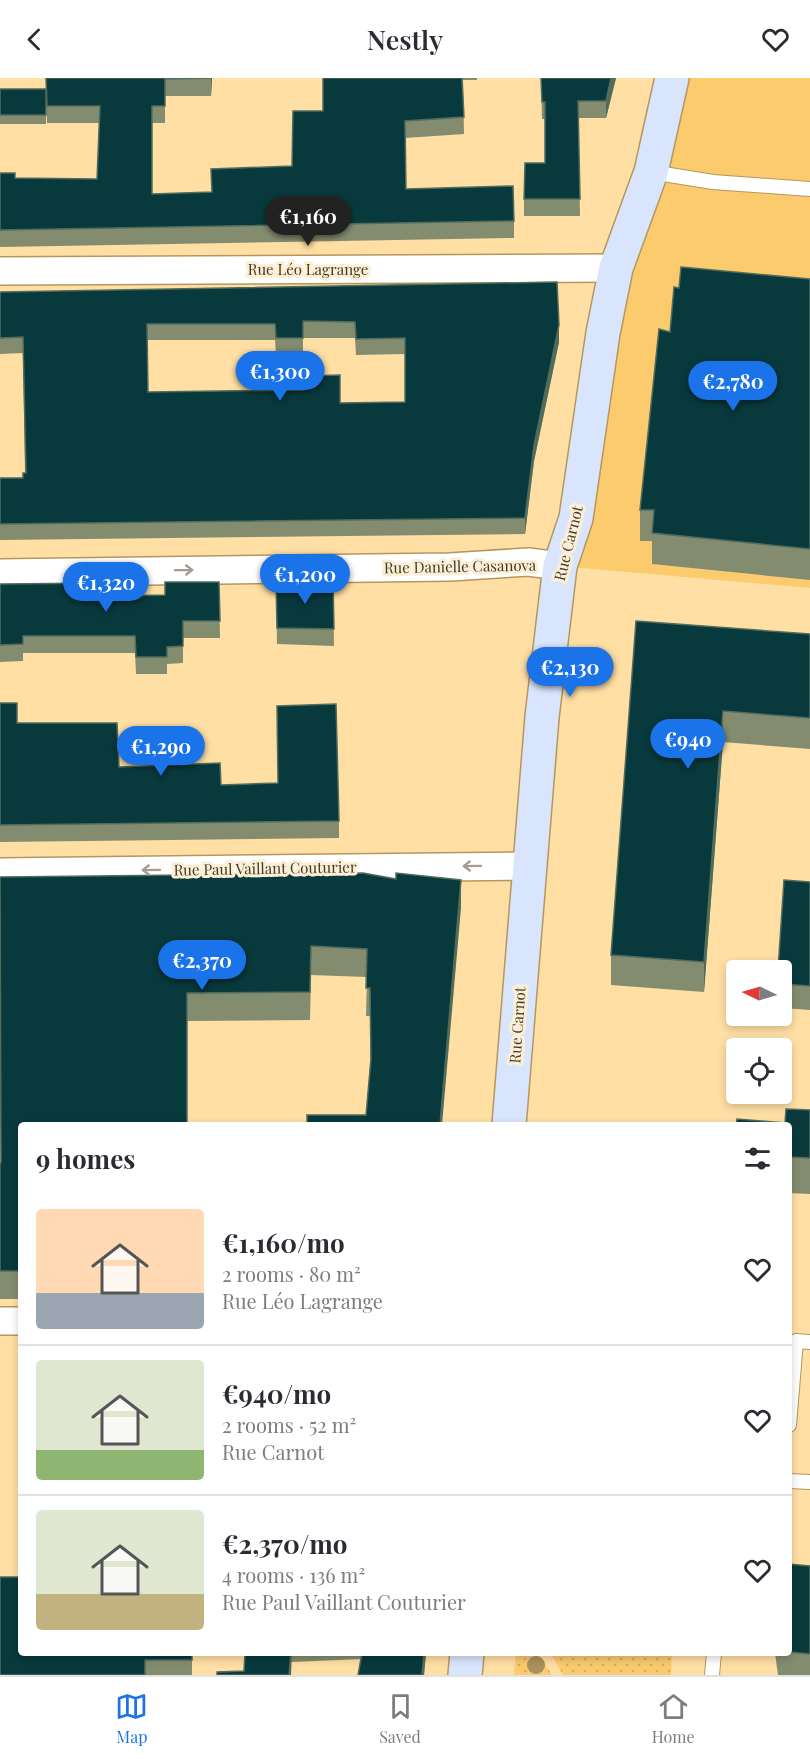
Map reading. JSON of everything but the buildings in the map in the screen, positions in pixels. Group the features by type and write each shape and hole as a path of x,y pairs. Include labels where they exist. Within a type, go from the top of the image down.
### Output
{"main road":[{"name":"Rue Carnot","path":"509,1122 542,717 560,566 576,518 603,333 616,268 651,172 672,78"},
{"path":"465,1675 466,1656"}],"street":[{"name":"Rue Léo Lagrange","path":"0,271 616,268"},
{"name":"Rue Danielle Casanova","path":"0,573 450,567 528,562 560,566"},
{"name":"Rue Paul Vaillant Couturier","path":"0,872 530,866"},
{"path":"0,1321 18,1321"}],"lane":[{"path":"651,172 713,182 810,189"},
{"path":"792,1389 796,1341 810,1342"},
{"path":"792,1481 810,1482"},
{"path":"712,1675 714,1656"}],"shaded area":[{"path":"672,78 810,78 810,588 560,566"},
{"path":"516,1656 540,1656 552,1675 514,1675"},
{"path":"552,1656 672,1656 671,1675 563,1675"}]}
